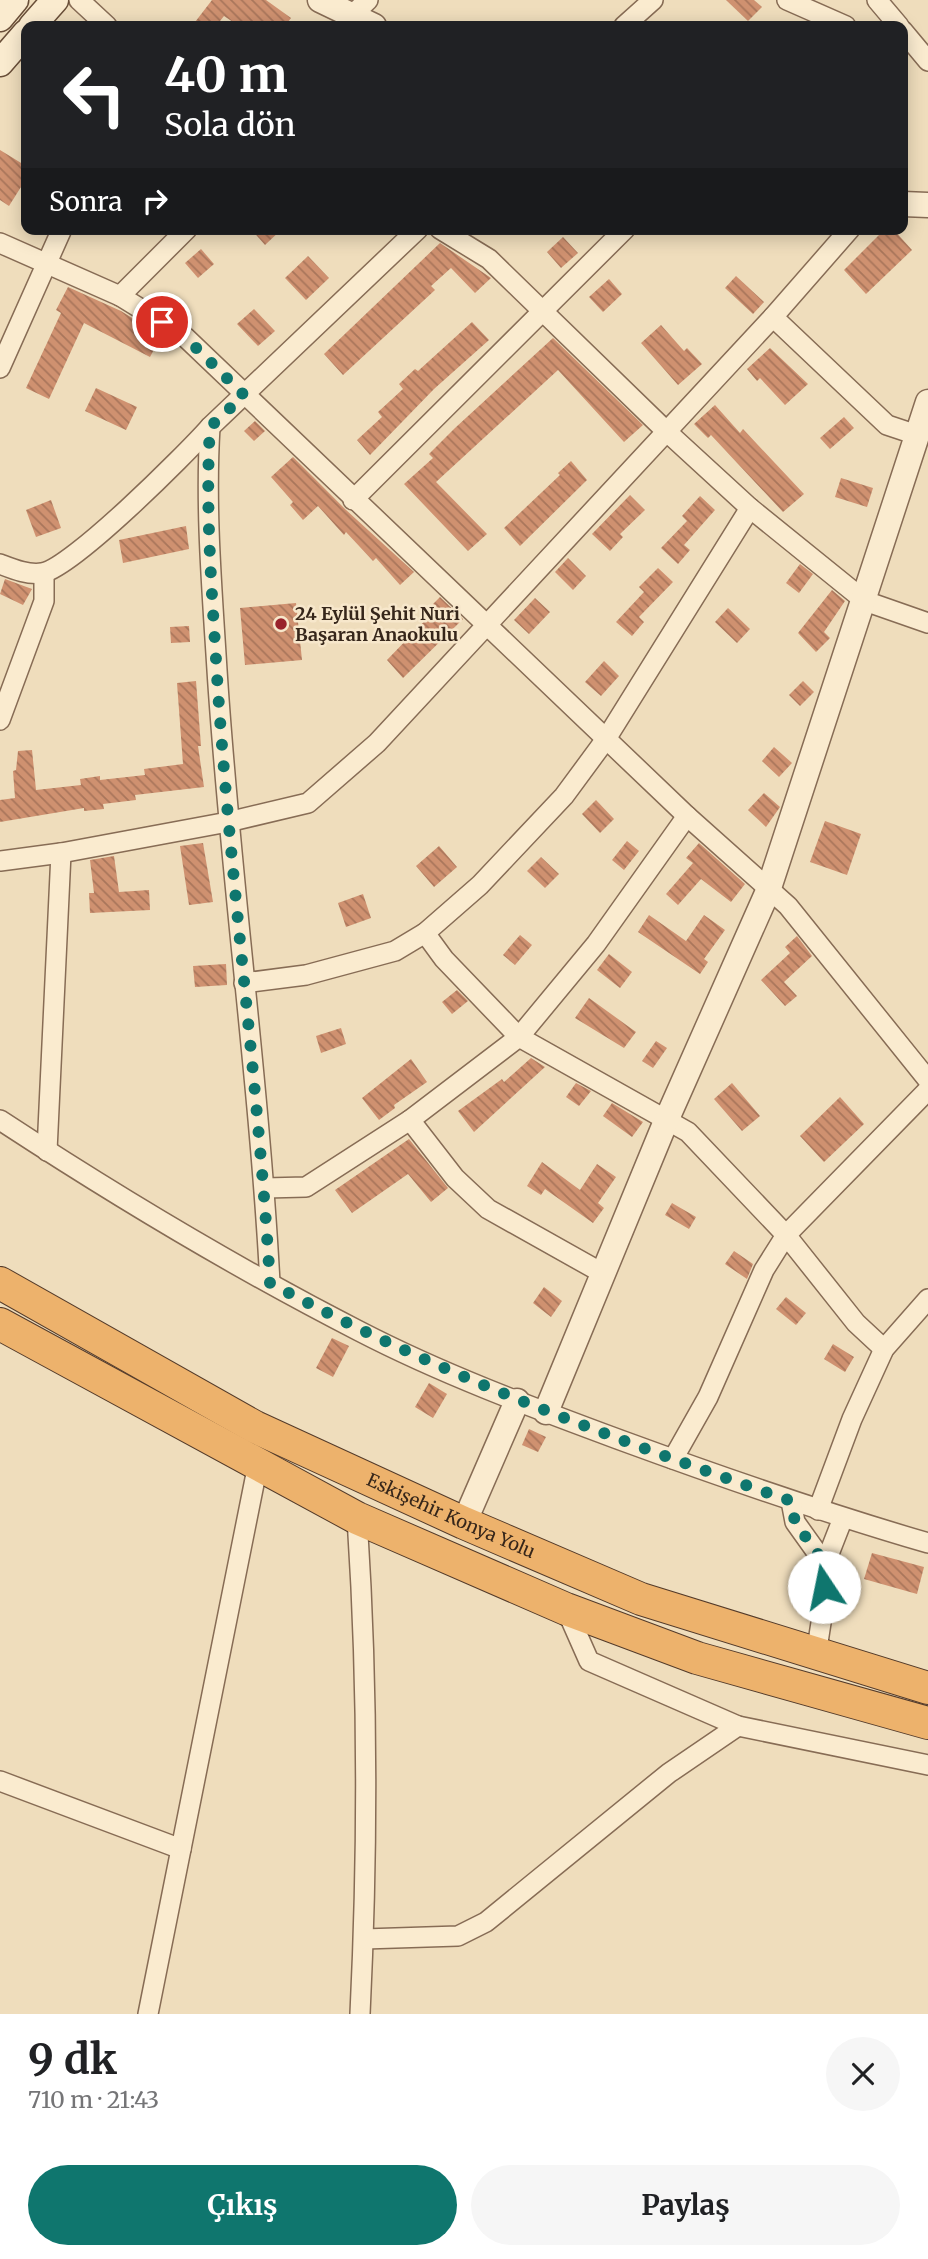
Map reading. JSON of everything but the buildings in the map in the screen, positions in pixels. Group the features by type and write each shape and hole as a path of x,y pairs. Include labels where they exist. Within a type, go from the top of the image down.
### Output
{"highway":[{"name":"Eskişehir Konya Yolu","path":"0,1283 255,1427 464,1523 641,1599 928,1688"},
{"path":"0,1324 31,1344 357,1518 566,1609 697,1658 928,1723"}],"main road":[{"path":"0,18 15,0"},
{"path":"36,21 55,0"},
{"path":"0,63 21,39"}],"street":[{"path":"79,0 102,21"},
{"path":"320,0 361,21"},
{"path":"350,17 368,0"},
{"path":"630,21 653,0"},
{"path":"787,0 835,21"},
{"path":"877,0 895,21"},
{"path":"908,37 928,62"},
{"path":"908,54 928,62"},
{"path":"908,204 928,205"},
{"path":"0,368 59,235"},
{"path":"120,296 181,235"},
{"path":"0,564 19,572 44,573 69,559 178,462 210,427 412,235"},
{"path":"449,235 489,259 666,431 750,508 865,601 928,623"},
{"path":"353,500 619,235"},
{"path":"0,861 61,853 228,822 308,803 377,743 773,317 845,235"},
{"path":"0,243 120,296 183,335 484,625 768,891 788,906 928,1080"},
{"path":"546,1412 666,1121 768,891 924,417 887,425 773,317"},
{"path":"210,427 206,492 228,822 265,1188 270,1283"},
{"path":"244,982 306,975 395,951 425,933 480,885 564,796 606,739 750,508"},
{"path":"0,720 44,601 44,573"},
{"path":"265,1188 306,1187 410,1120 519,1037 596,943 687,816"},
{"path":"47,1151 61,853"},
{"path":"425,933 444,959 519,1037 688,1132 786,1235 856,1323 884,1349"},
{"path":"673,1459 708,1397 764,1270 786,1235 928,1090"},
{"path":"0,1120 205,1248 361,1332 546,1412 791,1501 928,1543"},
{"path":"410,1120 455,1178 488,1209 604,1274"},
{"path":"818,1510 852,1419 884,1349 928,1299"},
{"path":"464,1523 517,1401"},
{"path":"148,2014 258,1464"},
{"path":"791,1501 795,1522 825,1564"},
{"path":"357,1518 363,1602 364,1939 360,2014"},
{"path":"816,1655 823,1610 825,1564 843,1518"},
{"path":"566,1609 589,1661 738,1726 928,1765"},
{"path":"364,1939 458,1936 486,1922 669,1773 738,1726"},
{"path":"0,1781 181,1849"}],"place":[{"name":"24 Eylül Şehit Nuri Başaran Anaokulu","path":"281,624"}],"route":[{"path":"162,322 183,335 244,395 210,427 206,492 228,822 265,1188 270,1283 361,1332 490,1390 791,1501 790,1508 795,1522 825,1564 824,1587"}]}
